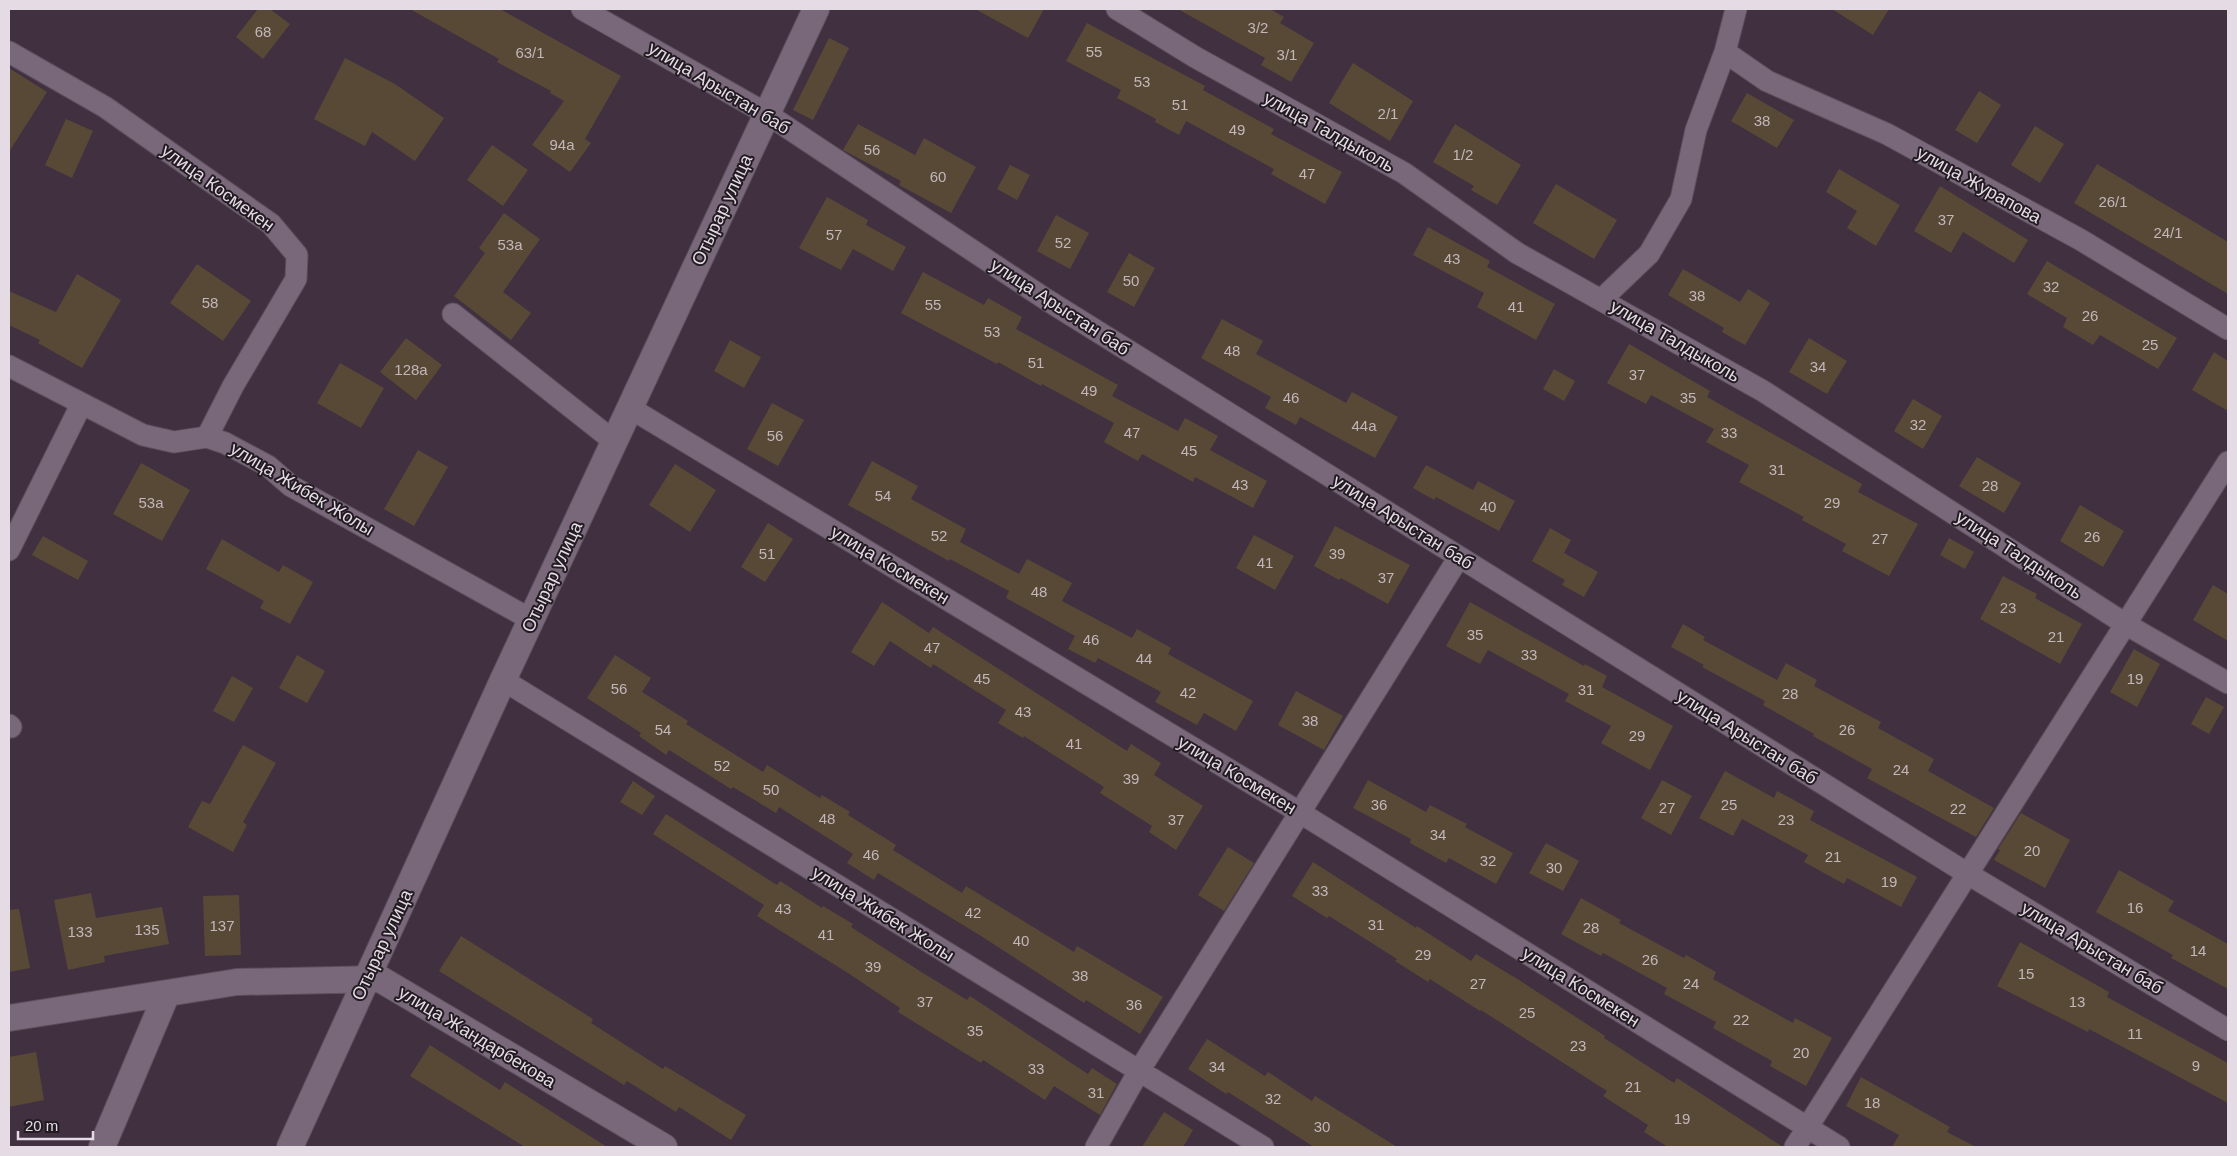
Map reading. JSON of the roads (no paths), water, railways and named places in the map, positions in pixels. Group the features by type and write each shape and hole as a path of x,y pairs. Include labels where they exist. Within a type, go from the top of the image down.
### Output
{"street":[{"name":"улица Арыстан баб","path":"582,9 767,114 1047,300 1968,874 2228,1030"},
{"name":"Отырар улица","path":"290,1147 614,442 816,9"},
{"name":"улица Талдыколь","path":"1117,9 1195,57 1404,173 1517,254 1602,299 1763,391 2127,625 2228,683"},
{"path":"1602,299 1649,254 1681,199 1696,130 1725,52 1736,9"},
{"name":"улица Космекен","path":"9,52 105,107 271,224 297,255 296,279 233,386 207,437"},
{"name":"улица Журапова","path":"1725,52 1767,81 1886,134 2081,240 2228,329"},
{"path":"453,314 614,442"},
{"name":"улица Жибек Жолы","path":"9,366 81,405 143,435 157,440 174,442 207,437 242,450 268,466 291,486 532,620"},
{"path":"9,550 81,405"},
{"name":"улица Космекен","path":"630,408 1299,812 1839,1147"},
{"path":"1796,1147 2127,625 2228,462"},
{"path":"1096,1147 1139,1071 1459,557"},
{"name":"улица Жибек Жолы","path":"504,680 1264,1147"},
{"name":"улица Жандарбекова","path":"9,1018 237,982 380,979 664,1147"},
{"path":"102,1147 167,993"}]}
